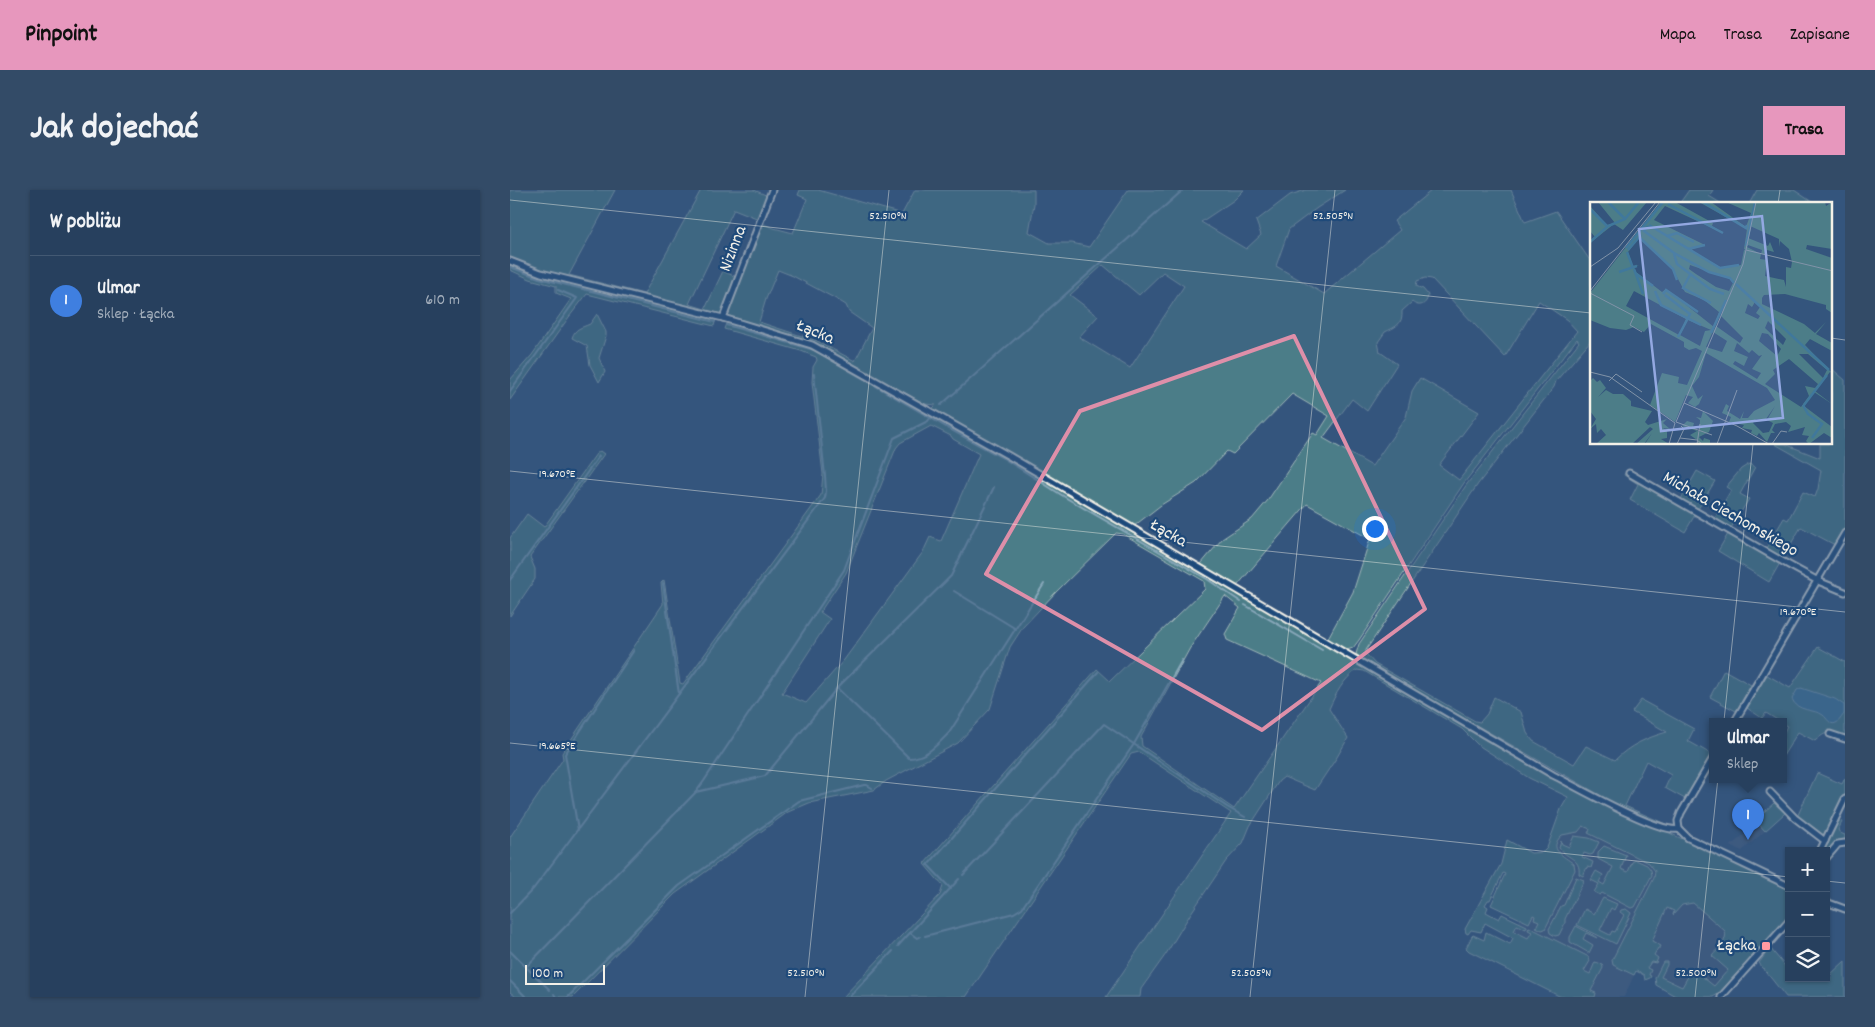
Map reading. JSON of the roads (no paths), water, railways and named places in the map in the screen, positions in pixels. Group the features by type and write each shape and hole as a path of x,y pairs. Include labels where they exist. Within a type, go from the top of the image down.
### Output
{"street":[{"name":"Nizinna","path":"723,318 772,190"},
{"name":"Łącka","path":"510,261 541,273 723,318 798,339 820,349 1009,456 1553,775 1647,821 1670,829 1679,829 1688,838 1785,884"},
{"name":"Michała Ciechomskiego","path":"1629,473 1818,581 1845,592"},
{"path":"1736,718 1845,533"},
{"path":"1830,734 1845,739"},
{"path":"1679,829 1678,821 1681,813 1709,765"},
{"path":"1770,792 1795,818 1825,841"},
{"path":"1822,847 1845,799"},
{"path":"1830,853 1838,844 1845,842"},
{"path":"1830,903 1845,909"},
{"path":"1721,997 1785,925"}],"waterway":[{"path":"941,405 1183,190"},
{"path":"510,267 539,278 715,322"},
{"path":"510,391 577,298 558,290"},
{"path":"726,325 814,350 1003,458 1068,499 1207,579 1241,602"},
{"path":"510,913 534,888 825,498 825,476 814,374"},
{"path":"510,951 526,967 696,792 844,570 894,438 928,421 931,417"},
{"path":"510,580 599,456"},
{"path":"696,792 765,776 837,688 951,576 994,487"},
{"path":"663,583 679,694"},
{"path":"837,688 909,758 921,756 936,746 949,733 1044,584"},
{"path":"954,591 1016,629"},
{"path":"1245,605 1322,650"},
{"path":"578,830 565,754 634,650"},
{"path":"925,936 1014,913 1022,908 1134,744 1182,660"},
{"path":"951,889 928,865 1098,672"},
{"path":"963,875 1104,724 1227,807 1245,817"},
{"path":"568,997 679,886 799,801 864,785 872,788"},
{"path":"898,946 959,879"},
{"path":"910,933 917,938 920,937"},
{"path":"849,997 893,951"},
{"path":"526,967 550,990"},
{"path":"510,981 526,997"}],"place":[{"name":"Ulmar","path":"1748,840"},
{"name":"Łącka","path":"1766,946"}]}
